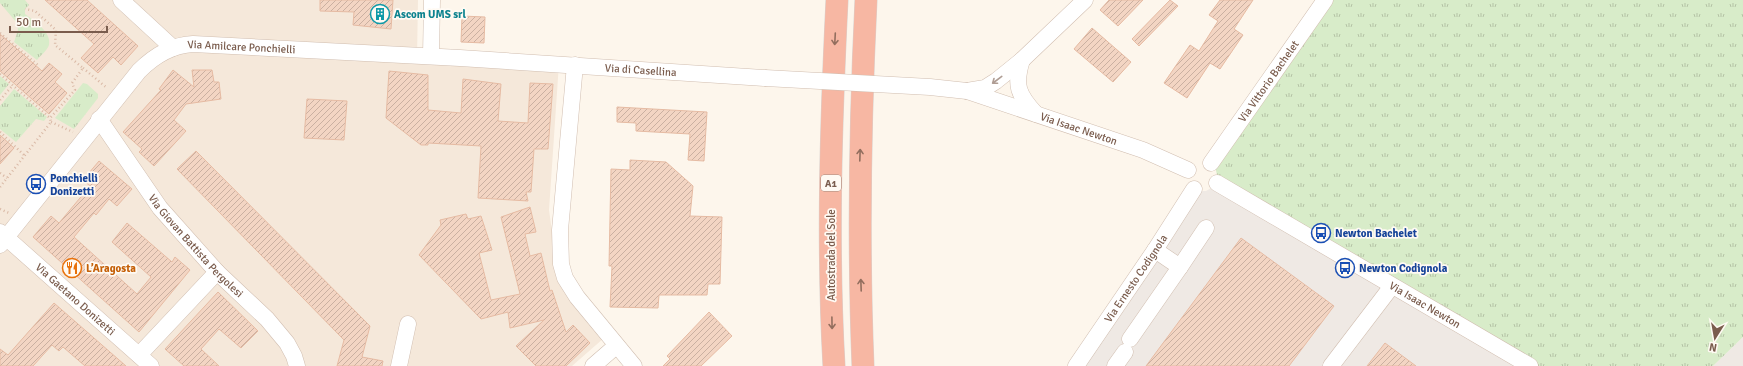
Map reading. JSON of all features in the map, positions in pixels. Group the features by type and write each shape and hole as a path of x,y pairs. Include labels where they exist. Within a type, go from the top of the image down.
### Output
{"highway":[{"name":"Autostrada del Sole","path":"834,366 830,237 837,0"},
{"path":"863,366 860,171 866,0"}],"street":[{"path":"121,0 172,48"},
{"path":"431,56 432,0"},
{"name":"Via di Casellina","path":"575,65 765,78 930,86 967,91 986,88 1022,60 1085,0"},
{"name":"Via Vittorio Bachelet","path":"1211,163 1325,0"},
{"name":"Via Amilcare Ponchielli","path":"2,238 144,66 159,54 172,48 193,44 575,65"},
{"path":"1022,60 1017,74 1017,84 1024,101 1038,115"},
{"path":"575,65 560,230 562,264 566,278 575,293 616,346 634,366"},
{"name":"Via Isaac Newton","path":"967,91 1143,150 1188,170"},
{"name":"Via Giovan Battista Pergolesi","path":"99,119 160,208 216,272 271,324 292,351 297,366"},
{"path":"1198,161 1211,163 1218,172 1216,183 1211,189 1206,191 1198,191 1194,189 1187,180 1188,170 1192,164 1198,161"},
{"name":"Via Isaac Newton","path":"1216,183 1530,366"},
{"name":"Via Ernesto Codignola","path":"1076,366 1155,250 1194,189"},
{"path":"1115,366 1206,228"},
{"name":"Via Gaetano Donizetti","path":"2,238 145,361"},
{"path":"1155,250 1180,266"},
{"path":"145,361 216,272"},
{"path":"1331,366 1392,286"},
{"path":"399,366 408,324"},
{"path":"593,366 616,346"}],"path":[{"path":"25,9 35,11 56,30 55,44 117,97"},
{"path":"0,32 39,66"},
{"path":"50,118 75,90 72,83 83,68"},
{"path":"0,74 50,118 52,122 78,134"},
{"path":"0,100 13,85"},
{"path":"0,187 52,122"},
{"path":"0,132 25,156"},
{"path":"0,173 7,178"}],"shaded area":[{"path":"0,0 418,0 417,57 559,63 549,210 559,282 604,338 572,366 0,366"},
{"path":"1213,187 1530,366 1076,366 1199,191 1206,191"},
{"path":"1743,337 1743,366 1713,366"}],"green space":[{"path":"0,0 25,0 29,5 25,9 25,14 42,27 49,40 48,47 37,60 14,42 18,30 17,23 0,3"},
{"path":"1325,0 1743,0 1743,337 1713,366 1530,366 1218,178 1215,167"},
{"path":"0,76 9,84 0,95"},
{"path":"83,83 87,84 98,94 98,98 74,129 55,118"},
{"path":"14,89 47,117 44,121 36,119 16,142 0,129 0,106"}],"building":[{"path":"45,0 87,0 138,46 121,65 113,57 98,73 81,58 94,44"},
{"path":"320,0 393,0 391,29 353,25 354,12 320,11"},
{"path":"1109,0 1143,0 1118,26 1100,10"},
{"path":"1170,0 1178,6 1139,46 1132,39"},
{"path":"1220,0 1253,0 1234,29 1243,35 1220,69 1210,63 1187,98 1164,83 1190,45 1199,51 1218,21 1209,15"},
{"path":"462,16 485,17 484,43 461,42"},
{"path":"1092,28 1131,62 1113,82 1074,49"},
{"path":"0,34 42,71 49,63 62,74 55,82 67,93 49,114 0,71"},
{"path":"173,70 194,87 192,70 212,70 214,82 219,82 221,99 186,104 174,120 186,131 154,166 139,152 142,149 123,132 161,90 159,89"},
{"path":"389,71 428,75 428,110 461,113 463,79 501,84 498,121 528,123 530,83 553,84 548,149 534,149 531,192 526,192 528,201 478,198 481,146 428,143 428,145 421,145 386,118"},
{"path":"307,99 347,101 344,140 304,138"},
{"path":"617,107 707,112 704,161 688,160 690,134 636,131 636,123 617,122"},
{"path":"0,135 14,148 0,164"},
{"path":"196,151 370,326 362,357 383,361 382,366 337,366 344,340 177,169"},
{"path":"630,160 666,162 693,186 690,216 722,217 720,284 708,284 707,295 659,295 658,308 610,307 612,266 609,266 611,169 630,170"},
{"path":"99,161 132,189 117,206 109,199 96,215 94,213 74,237 137,294 151,277 112,242 127,223 172,262 175,257 190,270 139,332 33,237 51,216 59,223 90,186 83,180"},
{"path":"530,207 536,232 525,234 530,256 541,253 550,291 552,290 566,332 573,325 590,343 566,366 536,366 516,346 544,320 510,328 508,312 481,319 419,255 441,225 440,220 466,214 468,219 481,216 492,250 479,253 491,300 520,294 501,217"},
{"path":"1241,238 1334,306 1289,366 1146,366"},
{"path":"218,292 258,331 241,348 219,329 201,349 219,366 184,366 165,349"},
{"path":"54,303 126,366 85,366 63,347 59,351 52,345 33,366 0,366 0,349 8,355"},
{"path":"709,312 732,336 701,366 663,366 670,359 667,356"},
{"path":"1385,343 1416,366 1367,366"}],"place":[{"name":"Ascom UMS srl","path":"380,14"},
{"name":"Ponchielli Donizetti","path":"36,184"},
{"name":"Newton Bachelet","path":"1321,233"},
{"name":"L’Aragosta","path":"72,268"},
{"name":"Newton Codignola","path":"1345,268"}]}
